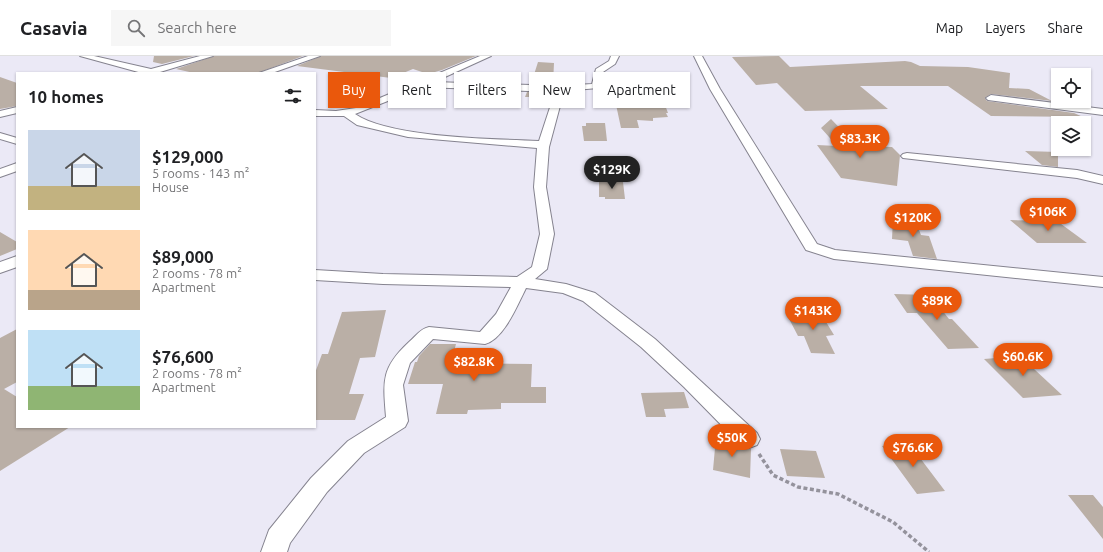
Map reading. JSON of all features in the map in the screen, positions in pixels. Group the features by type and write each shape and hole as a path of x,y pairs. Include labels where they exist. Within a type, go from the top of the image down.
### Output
{"street":[{"path":"84,56 147,72"},
{"path":"154,72 209,56"},
{"path":"266,72 316,56"},
{"path":"446,74 487,56"},
{"path":"585,87 595,86 599,79 599,71 612,62 615,56"},
{"path":"698,56 715,89 811,247 834,254 1103,282"},
{"path":"446,85 529,88"},
{"path":"991,98 1103,112"},
{"path":"316,113 358,111 388,99"},
{"path":"274,552 278,538 319,485 356,447 397,420 393,386 401,360 429,334 485,338 504,316 521,282 539,269 547,234 540,187 544,145 555,108"},
{"path":"0,114 16,110"},
{"path":"345,112 361,123 408,134 466,140 544,145"},
{"path":"0,136 16,141"},
{"path":"907,156 1077,174 1103,180"},
{"path":"0,173 16,167"},
{"path":"0,268 16,261"},
{"path":"316,275 383,279 521,282 566,289 589,297 648,343 691,382 749,440"}],"path":[{"path":"749,440 773,475 798,487 838,494 893,522 929,552"}],"building":[{"path":"154,56 194,56 162,64 153,62"},
{"path":"214,56 303,56 261,72 190,72 176,69"},
{"path":"321,56 476,56 435,72 422,72 413,69 406,72 388,72 388,78 380,77 380,72 344,72 297,66"},
{"path":"779,56 790,67 905,61 920,66 968,67 1010,73 1009,88 1029,89 1051,101 991,94 985,98 987,101 1074,113 1081,116 991,116 948,86 860,86 888,109 805,111 777,83 756,85 732,57"},
{"path":"538,62 554,63 554,72 535,72"},
{"path":"0,77 16,83 16,106 0,109"},
{"path":"527,92 529,92 529,97 525,97"},
{"path":"617,108 666,108 668,117 653,118 653,121 637,120 639,128 621,128"},
{"path":"831,119 857,146 892,147 900,155 897,186 841,178 817,145 837,146 821,128"},
{"path":"586,123 605,123 607,141 584,141 582,126 586,126"},
{"path":"1025,151 1051,152 1051,156 1058,156 1058,167 1042,165"},
{"path":"599,181 623,182 625,199 605,199 605,197 599,197"},
{"path":"893,218 915,220 921,235 929,236 937,259 913,256 908,241 892,239"},
{"path":"1010,220 1057,221 1087,243 1037,243"},
{"path":"0,232 16,241 16,249 0,256"},
{"path":"894,294 930,295 949,319 952,319 979,348 948,349 917,313 907,313"},
{"path":"386,310 375,357 360,358 349,394 364,394 355,420 316,420 316,370 322,354 328,354 342,312"},
{"path":"820,312 834,335 826,336 835,354 811,353 804,336 798,336 786,313"},
{"path":"16,330 16,383 4,389 16,396 16,428 68,428 0,471 0,338"},
{"path":"430,344 456,344 451,363 532,364 531,387 546,387 546,403 501,403 501,409 468,410 467,414 436,414 443,384 408,384 415,362 417,362 419,356"},
{"path":"1020,356 1062,395 1023,398 984,359"},
{"path":"684,392 689,408 664,409 666,417 646,417 641,393"},
{"path":"716,437 735,441 740,446 751,449 750,478 713,470"},
{"path":"908,442 945,491 917,494 882,446"},
{"path":"780,449 816,451 825,478 787,476"},
{"path":"1068,495 1093,495 1103,507 1103,539"}]}
